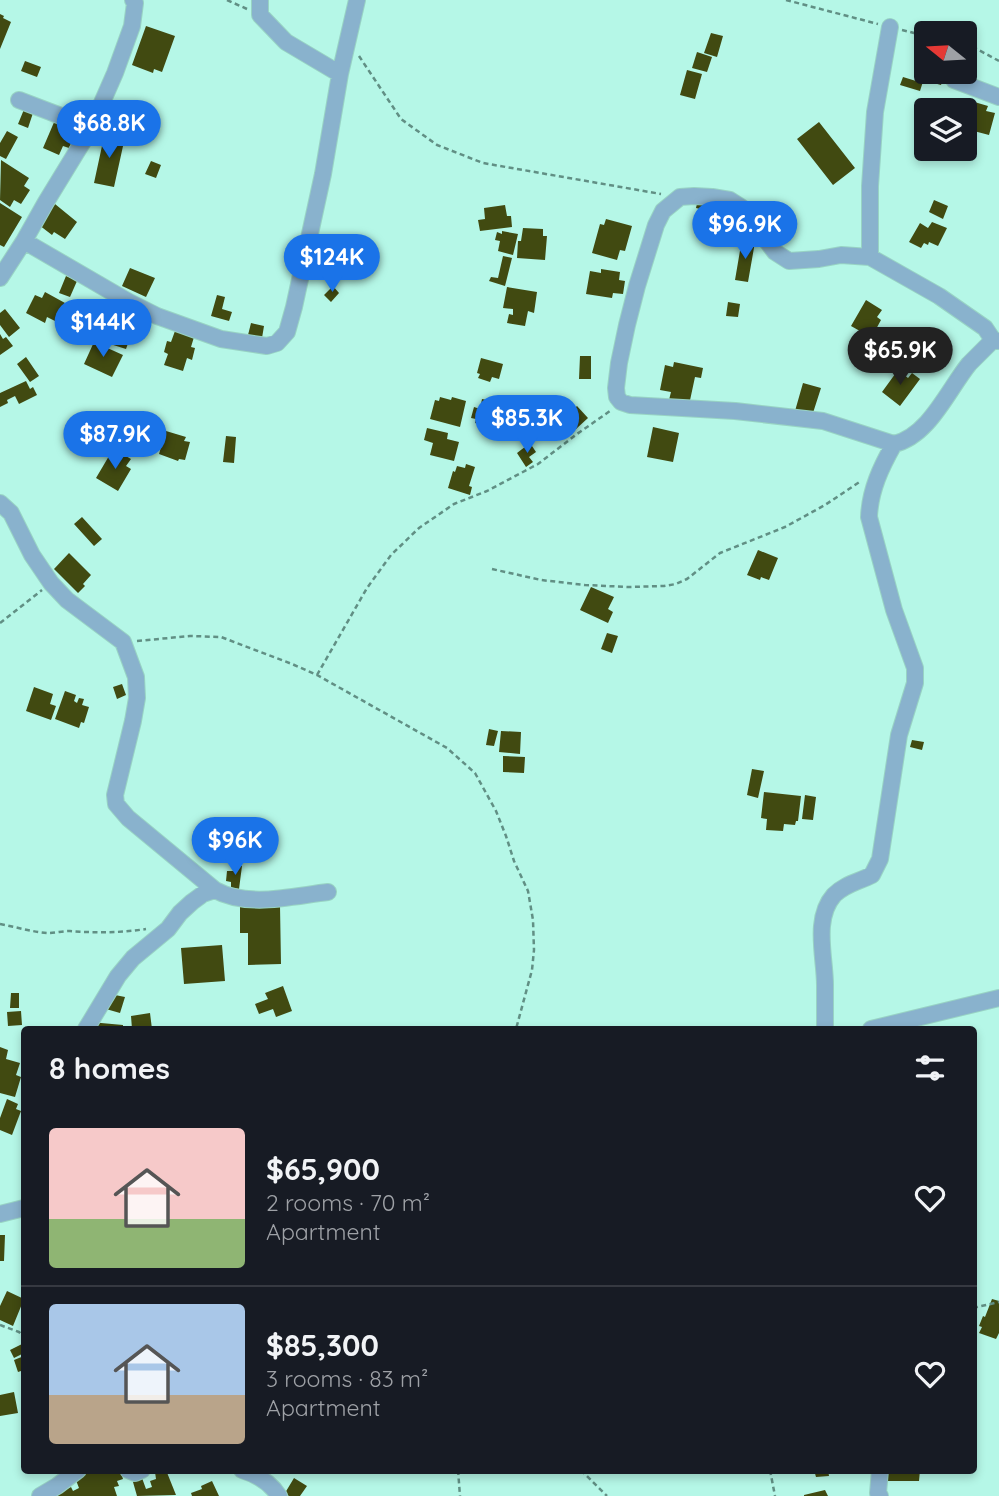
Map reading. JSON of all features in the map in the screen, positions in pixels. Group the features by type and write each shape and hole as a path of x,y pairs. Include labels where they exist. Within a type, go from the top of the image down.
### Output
{"street":[{"path":"0,278 90,130 132,26 135,3 133,0"},
{"path":"24,241 157,316 221,339 267,346 277,343 287,332 295,307 357,0"},
{"path":"260,7 286,42 340,74"},
{"path":"870,257 870,186 875,112 890,27"},
{"path":"965,84 999,97"},
{"path":"19,100 90,130"},
{"path":"680,197 730,200 741,207 775,253 789,261 841,255 870,257 939,296 985,328 996,341 969,365 918,433 905,442 894,444 823,421 735,411 630,405 621,402 617,397 619,363 637,286 656,225 663,211 680,197"},
{"path":"825,1026 821,929 825,913 832,897 845,885 872,874 880,859 900,735 915,683 915,668 894,610 869,517 874,486 894,444"},
{"path":"0,503 11,513 32,555 51,583 67,600 123,642 136,677 137,698 115,795 116,804 128,818 215,890 226,896 250,901 328,892"},
{"path":"88,1026 118,976 133,958 168,929 192,902 215,890"},
{"path":"886,1026 999,998"},
{"path":"0,1214 21,1209"},
{"path":"40,1496 73,1474"},
{"path":"251,1474 263,1479 279,1496"},
{"path":"880,1474 880,1496"}],"path":[{"path":"227,0 260,7"},
{"path":"786,0 914,33"},
{"path":"347,44 369,70 401,119 436,145 483,163 680,197"},
{"path":"977,49 999,61"},
{"path":"317,675 367,588 391,555 419,528 454,504 487,491 538,464 621,402"},
{"path":"492,569 541,580 585,585 628,587 676,584 687,579 720,553 785,527 825,505 881,468"},
{"path":"0,623 51,583"},
{"path":"123,642 190,636 221,637 317,675 447,748 475,774 496,811 506,836 527,891 533,920 532,970 517,1026"},
{"path":"0,924 51,933 168,929"},
{"path":"977,1307 999,1302"},
{"path":"0,1325 21,1334"},
{"path":"458,1474 460,1496"},
{"path":"585,1474 607,1496"},
{"path":"771,1474 775,1496"}],"building":[{"path":"0,14 11,22 0,49"},
{"path":"146,26 175,36 162,72 154,69 153,73 132,65"},
{"path":"711,33 723,36 717,57 704,53"},
{"path":"697,52 712,57 707,72 692,68"},
{"path":"25,61 41,67 37,77 21,71"},
{"path":"687,70 702,74 695,99 680,95"},
{"path":"903,77 914,80 914,84 922,84 920,91 900,85"},
{"path":"977,103 988,106 986,111 995,113 989,135 977,132"},
{"path":"25,107 34,110 28,128 18,124"},
{"path":"55,120 77,130 69,148 63,146 59,155 43,148"},
{"path":"819,122 855,168 833,185 797,139"},
{"path":"7,131 18,137 6,159 0,156 0,143"},
{"path":"105,132 125,137 114,187 94,183"},
{"path":"1,160 29,178 24,186 30,190 21,204 14,200 10,207 0,200"},
{"path":"151,161 161,165 156,178 145,174"},
{"path":"698,199 725,205 718,221 699,217 700,209 696,208"},
{"path":"934,200 948,206 943,219 929,212"},
{"path":"0,203 22,217 4,247 0,245"},
{"path":"55,204 77,222 65,239 54,232 52,235 39,225"},
{"path":"505,205 507,216 511,216 512,227 480,231 478,220 485,219 484,208"},
{"path":"606,219 632,226 625,251 620,250 617,260 592,253 600,224 604,225"},
{"path":"932,222 947,228 938,246 929,242 928,245 924,243 921,248 909,242 920,223 928,228"},
{"path":"523,228 543,229 543,236 547,236 545,260 517,258 518,241 521,241"},
{"path":"502,231 518,234 513,255 498,251 500,241 495,240 497,232 502,234"},
{"path":"742,239 755,242 748,282 735,280"},
{"path":"503,256 512,258 505,286 489,281 491,277 498,278"},
{"path":"130,268 155,278 146,297 122,286"},
{"path":"601,269 620,272 619,280 625,281 623,294 613,293 612,298 586,294 590,271 601,273"},
{"path":"66,276 77,281 70,297 59,293"},
{"path":"333,286 339,293 331,302 324,295"},
{"path":"507,287 537,292 534,313 528,311 525,326 507,323 509,314 513,315 513,309 503,308"},
{"path":"45,292 65,303 55,321 47,317 45,323 26,313 35,295 42,298"},
{"path":"217,295 225,297 222,309 232,312 229,321 211,316"},
{"path":"866,300 882,310 877,317 881,320 875,331 871,328 867,335 851,326"},
{"path":"728,302 740,304 738,317 726,316"},
{"path":"102,303 134,314 130,328 118,324 116,330 131,335 126,349 91,338"},
{"path":"5,309 20,328 9,337 0,325 0,313"},
{"path":"251,323 264,326 262,338 248,335"},
{"path":"175,331 194,337 191,347 195,348 192,360 187,358 183,371 164,365 168,354 164,352 167,341 171,342"},
{"path":"0,334 13,346 0,355"},
{"path":"914,335 950,341 946,363 911,357"},
{"path":"94,342 123,355 112,377 84,364"},
{"path":"869,350 879,354 871,372 861,367"},
{"path":"580,356 591,356 591,379 579,379"},
{"path":"26,357 39,376 30,382 17,364"},
{"path":"481,358 503,364 499,379 492,377 490,382 478,378"},
{"path":"674,362 703,368 701,378 695,377 689,405 669,400 671,392 660,390 665,365 673,367"},
{"path":"898,370 908,378 912,373 920,379 900,406 882,392"},
{"path":"26,381 37,395 19,404 15,396 0,407 0,393"},
{"path":"803,383 821,388 812,416 795,411"},
{"path":"440,397 466,401 460,427 430,419 435,400 439,401"},
{"path":"511,397 544,398 542,425 520,424 521,414 510,413"},
{"path":"482,399 506,404 501,425 488,422 487,426 475,423 476,419 471,418 474,407 480,409"},
{"path":"577,406 588,418 576,429 565,417"},
{"path":"653,427 679,433 673,462 647,457"},
{"path":"427,428 448,433 447,439 459,442 454,461 430,455 433,443 424,440"},
{"path":"166,431 186,437 184,441 190,442 185,460 178,461 159,454"},
{"path":"226,436 236,437 234,463 223,462"},
{"path":"530,443 536,452 529,457 533,462 526,467 517,453"},
{"path":"117,451 131,459 126,466 131,469 118,491 96,478 109,456 113,458"},
{"path":"466,464 475,467 469,486 472,487 470,495 448,488 453,471 455,472 457,466 465,468"},
{"path":"82,517 102,539 94,546 74,524"},
{"path":"758,550 778,558 769,580 747,575"},
{"path":"69,553 91,575 78,593 54,569"},
{"path":"591,587 614,597 608,609 613,612 608,623 580,610"},
{"path":"607,633 618,636 612,653 601,649"},
{"path":"122,684 126,695 117,699 113,687"},
{"path":"34,687 53,694 50,704 56,706 51,720 26,711"},
{"path":"65,691 76,695 74,701 77,703 79,698 84,699 82,705 89,707 84,723 81,722 79,728 55,719"},
{"path":"489,729 498,731 494,746 486,745"},
{"path":"501,731 521,732 520,754 499,752"},
{"path":"912,740 924,742 922,750 910,747"},
{"path":"503,756 525,757 524,773 503,772"},
{"path":"752,769 764,771 758,798 747,795"},
{"path":"764,792 801,796 798,821 795,825 784,824 783,831 766,830 767,819 761,818"},
{"path":"805,795 816,797 813,820 802,819"},
{"path":"234,864 242,866 239,889 231,888 231,882 226,881 227,871 233,871"},
{"path":"280,906 281,964 248,965 248,933 240,933 240,907"},
{"path":"222,945 225,981 184,984 181,948"},
{"path":"283,986 292,1011 276,1017 273,1009 259,1014 255,1004 268,999 265,993"},
{"path":"11,993 19,993 19,1008 10,1008"},
{"path":"110,994 125,997 120,1013 106,1009"},
{"path":"21,1011 22,1025 8,1026 7,1012"},
{"path":"150,1013 152,1026 132,1026 131,1016"},
{"path":"90,1022 123,1025 123,1026 90,1026"},
{"path":"0,1047 8,1050 6,1059 20,1063 16,1075 21,1077 15,1097 0,1093"},
{"path":"7,1099 18,1104 16,1109 21,1111 12,1135 0,1130 0,1118"},
{"path":"0,1235 5,1235 4,1261 0,1261"},
{"path":"7,1291 21,1298 21,1306 13,1326 0,1320 0,1306"},
{"path":"992,1299 999,1301 999,1333 996,1339 979,1333 982,1327 979,1326"},
{"path":"21,1344 21,1354 14,1358 10,1350"},
{"path":"21,1357 21,1371 18,1372 14,1360"},
{"path":"14,1392 18,1413 0,1416 0,1395"},
{"path":"121,1474 123,1479 117,1481 119,1486 114,1487 117,1496 57,1496 56,1494 71,1487 73,1491 79,1488 74,1475"},
{"path":"155,1474 168,1474 176,1495 137,1496 133,1482 142,1478 146,1489 152,1487 150,1481 156,1479"},
{"path":"815,1474 829,1476 816,1477"},
{"path":"883,1474 920,1474 919,1481 883,1481"},
{"path":"294,1478 307,1486 300,1496 289,1496 285,1493"},
{"path":"212,1481 219,1496 192,1496 191,1493"},
{"path":"825,1490 828,1496 804,1496 804,1495"}]}
